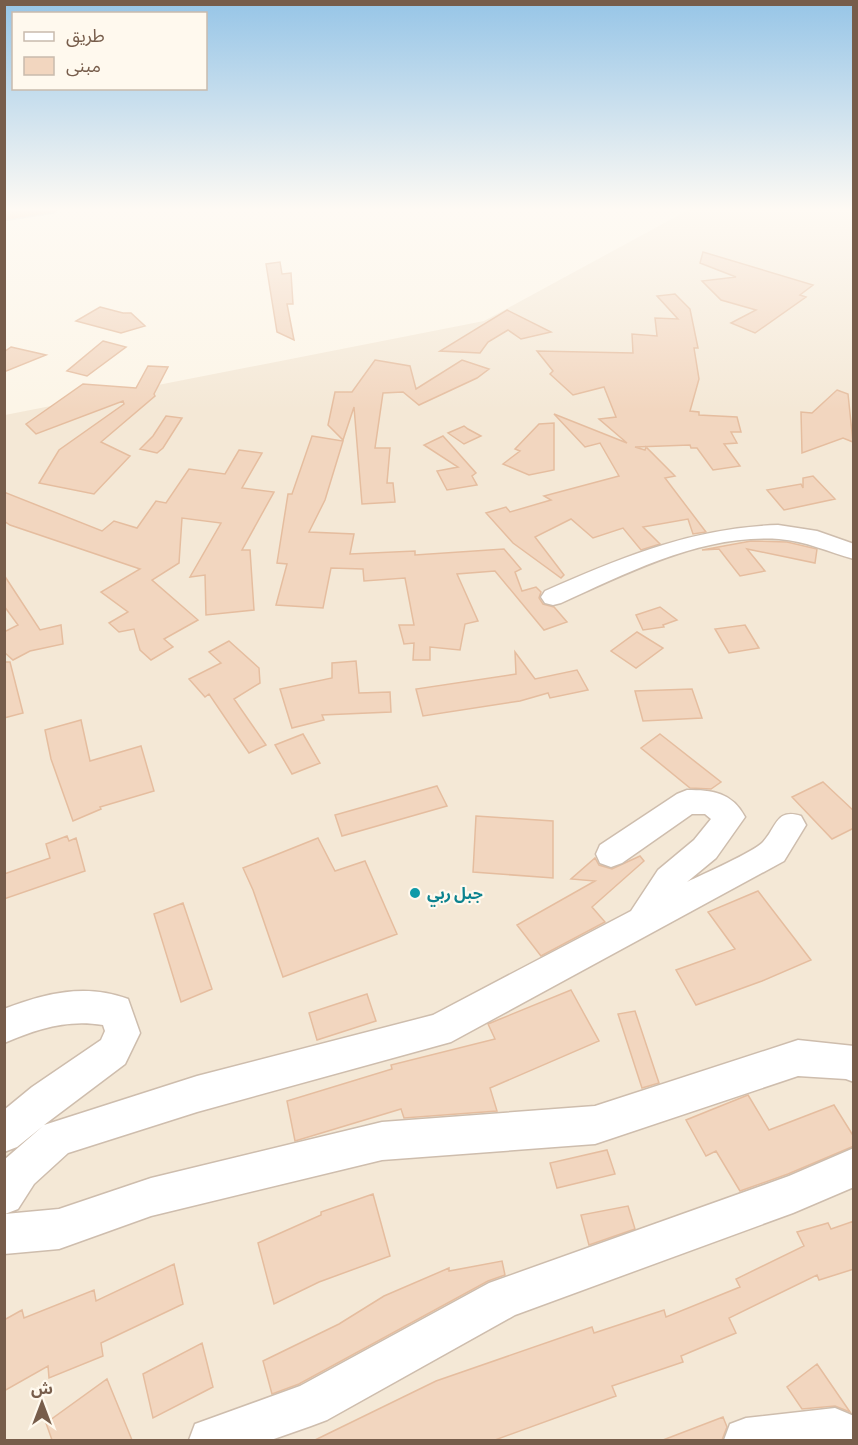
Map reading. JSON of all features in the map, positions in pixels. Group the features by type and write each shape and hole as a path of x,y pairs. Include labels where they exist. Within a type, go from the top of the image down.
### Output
{"street":[{"path":"553,597 622,565 702,538 792,533 837,543 854,552"},
{"path":"610,854 687,802 711,802 730,817 705,849 669,879 644,919"},
{"path":"4,1195 20,1170 57,1138 197,1094 439,1030 773,852 791,825"},
{"path":"4,1026 42,1010 93,1005 116,1011 123,1033 114,1052 45,1100 4,1134"},
{"path":"4,1234 59,1229 151,1197 382,1140 595,1125 798,1058 849,1062 854,1065"},
{"path":"211,1440 311,1404 504,1298 793,1194 854,1167"},
{"path":"746,1440 835,1430 852,1440"}],"shaded area":[{"path":"568,275 853,275 853,1440 5,1440 5,415 484,321"}],"building":[{"path":"268,275 291,275 293,304 287,304 294,340 277,332"},
{"path":"732,275 781,275 813,285 800,295 806,297 755,333 731,323 756,310 721,300 702,281 736,277"},
{"path":"675,294 690,309 698,348 694,348 699,379 690,411 699,412 699,415 737,417 741,432 731,432 737,443 724,444 740,466 713,470 697,448 691,448 690,445 635,447 645,450 646,447 675,476 665,478 706,532 693,534 688,519 643,527 660,544 641,550 623,528 593,538 571,519 535,537 564,575 561,578 513,543 486,513 506,507 510,512 551,500 544,496 619,476 600,443 585,447 554,414 627,443 599,419 616,417 604,387 573,395 550,374 553,371 537,351 633,353 632,334 657,336 655,318 678,319 657,296"},
{"path":"100,307 131,313 145,326 121,333 76,321"},
{"path":"507,310 551,332 521,339 508,330 488,342 480,353 440,351"},
{"path":"103,341 126,347 87,376 67,371"},
{"path":"11,347 46,355 4,372 4,352"},
{"path":"375,360 410,366 416,389 462,360 489,369 477,378 419,405 403,392 383,393 375,448 390,448 387,483 393,483 395,502 362,504 354,407 343,440 328,425 335,392 352,392"},
{"path":"148,366 168,367 155,396 101,442 130,456 94,494 39,483 59,450 124,404 123,401 36,434 26,424 83,384 136,388"},
{"path":"837,390 848,394 853,442 843,438 802,453 801,412 812,413"},
{"path":"166,416 182,418 163,448 157,453 140,449 153,436"},
{"path":"554,423 554,470 529,475 503,464 520,451 515,449 539,424"},
{"path":"464,426 481,436 464,444 448,433"},
{"path":"312,436 343,441 325,500 309,532 354,534 350,554 415,551 415,555 504,549 521,569 515,572 522,591 536,587 541,592 539,598 543,604 554,607 567,622 544,630 495,571 457,574 478,621 465,624 460,650 430,647 430,660 413,660 414,643 404,644 399,625 414,625 405,578 364,581 363,569 331,568 323,608 276,605 287,564 277,563 288,494 292,494"},
{"path":"443,436 476,473 472,476 477,485 447,490 437,471 458,467 424,445"},
{"path":"239,450 262,453 242,488 274,492 242,550 250,550 254,610 206,615 205,575 190,577 221,523 182,518 179,563 152,580 198,620 164,639 173,647 151,660 140,650 134,629 119,632 109,623 128,612 101,592 140,569 4,521 4,492 102,531 114,521 137,528 156,501 166,503 189,469 225,474"},
{"path":"813,476 835,499 784,510 767,490 801,484 803,488 803,478"},
{"path":"751,541 787,542 817,549 815,563 747,549 765,571 740,576 719,549 702,550"},
{"path":"4,575 40,630 61,625 63,644 30,651 13,660 4,652 4,632 18,625 4,606"},
{"path":"660,607 677,620 663,625 664,627 643,630 636,615"},
{"path":"745,625 759,648 729,653 715,629"},
{"path":"637,632 663,648 636,668 611,651"},
{"path":"229,641 259,668 260,683 234,699 266,745 249,753 209,694 205,697 189,679 221,663 209,652"},
{"path":"515,652 535,679 577,670 588,690 550,698 548,693 520,701 423,716 416,689 516,674"},
{"path":"356,661 359,693 390,692 391,712 322,715 324,720 292,728 280,689 332,678 332,663"},
{"path":"4,662 10,662 23,713 4,718"},
{"path":"692,689 702,718 643,721 635,691"},
{"path":"81,720 90,761 141,746 154,791 100,807 101,809 73,821 51,759 45,730"},
{"path":"303,734 320,763 292,774 275,745"},
{"path":"660,734 721,782 711,789 690,788 641,748"},
{"path":"823,782 854,811 854,828 832,839 792,797"},
{"path":"437,786 447,806 342,836 335,815"},
{"path":"476,816 553,821 553,878 473,872"},
{"path":"67,836 69,841 76,838 85,871 4,899 4,874 50,858 46,844"},
{"path":"318,838 335,871 365,861 397,934 283,977 253,890 243,868"},
{"path":"640,856 644,861 592,907 605,922 541,956 517,925 595,881 571,879 595,858 599,865 612,869"},
{"path":"758,891 811,960 696,1005 676,970 735,949 708,912"},
{"path":"183,903 212,989 181,1002 154,914"},
{"path":"571,990 599,1041 490,1088 497,1111 404,1118 401,1109 295,1141 287,1101 392,1069 391,1065 495,1039 488,1024"},
{"path":"367,994 376,1021 317,1040 309,1013"},
{"path":"635,1011 659,1083 642,1088 618,1014"},
{"path":"748,1095 769,1130 834,1105 854,1137 854,1146 788,1174 740,1191 716,1151 706,1156 686,1120"},
{"path":"607,1150 615,1174 557,1188 550,1163"},
{"path":"373,1194 390,1256 319,1282 274,1304 258,1243 321,1215 321,1212"},
{"path":"628,1206 635,1229 589,1245 581,1215"},
{"path":"854,1221 854,1269 819,1280 817,1275 729,1318 736,1333 681,1356 683,1362 612,1386 616,1396 495,1440 315,1440 436,1381 592,1327 594,1333 664,1310 666,1317 740,1287 736,1279 804,1246 797,1232 828,1223 831,1229"},
{"path":"502,1261 505,1275 488,1281 299,1384 272,1394 263,1361 339,1324 384,1296 449,1268 449,1271"},
{"path":"174,1264 183,1304 101,1343 103,1356 49,1378 48,1366 4,1391 4,1320 22,1310 24,1318 94,1290 96,1301"},
{"path":"202,1343 213,1387 153,1418 143,1374"},
{"path":"817,1364 850,1412 835,1406 802,1409 787,1387"},
{"path":"107,1379 132,1440 52,1440 46,1423"},
{"path":"723,1417 727,1427 722,1440 663,1440"}],"place":[{"name":"جبل ربي","path":"415,893"}]}
